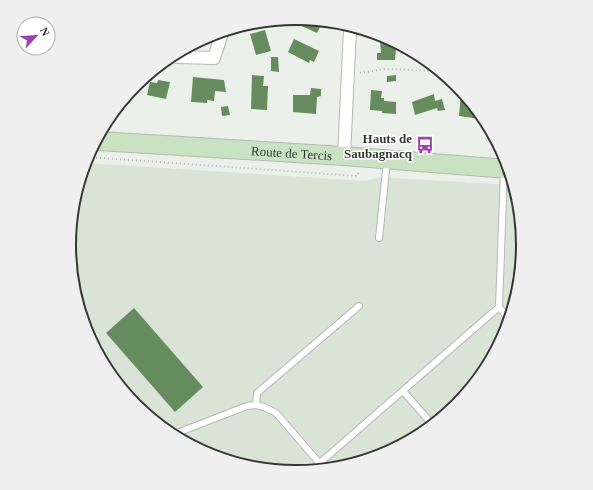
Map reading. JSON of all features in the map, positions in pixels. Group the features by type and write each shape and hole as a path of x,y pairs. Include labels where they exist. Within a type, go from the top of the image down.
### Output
{"main road":[{"name":"Route de Tercis","path":"103,141 344,156 503,169"}],"street":[{"path":"344,156 350,31"},
{"path":"182,57 214,58 220,39"}],"lane":[{"path":"379,238 387,160"},
{"path":"505,315 499,307 506,176"},
{"path":"256,405 257,393 359,306"},
{"path":"323,463 499,307"},
{"path":"403,392 429,421"},
{"path":"180,432 247,406 256,405 276,413 320,464"}],"path":[{"path":"348,77 385,69 431,71"},
{"path":"95,157 357,176 361,169"}],"shaded area":[{"path":"92,163 365,181 381,177 508,185 515,216 515,274 509,302 500,329 487,355 471,379 452,401 430,420 394,442 353,458 311,465 282,465 240,458 212,448 186,436 151,410 122,379 106,355 93,329 84,302 78,274 76,245 78,216 84,188"}],"building":[{"path":"299,25 320,26 317,33"},
{"path":"265,30 271,51 256,55 250,34"},
{"path":"294,39 319,51 314,62 310,60 309,63 288,52"},
{"path":"380,42 396,49 395,60 377,60 377,53 381,53"},
{"path":"271,57 278,57 279,72 271,71"},
{"path":"252,75 264,76 263,86 268,86 267,110 251,109"},
{"path":"396,75 396,81 387,82 387,76"},
{"path":"193,77 224,80 226,92 215,91 214,101 207,100 207,103 191,102"},
{"path":"158,80 170,82 166,99 147,95 150,82 157,83"},
{"path":"311,88 321,89 321,96 317,97 316,114 293,112 293,95 310,95"},
{"path":"371,90 382,91 381,98 384,98 384,101 396,102 396,114 370,110"},
{"path":"434,94 435,101 442,99 445,110 438,111 437,108 415,115 412,102"},
{"path":"460,98 476,118 459,116"},
{"path":"228,106 230,115 222,116 221,107"},
{"path":"134,308 203,387 175,412 106,333"}],"place":[{"name":"Hauts de Saubagnacq","path":"425,145"}]}
